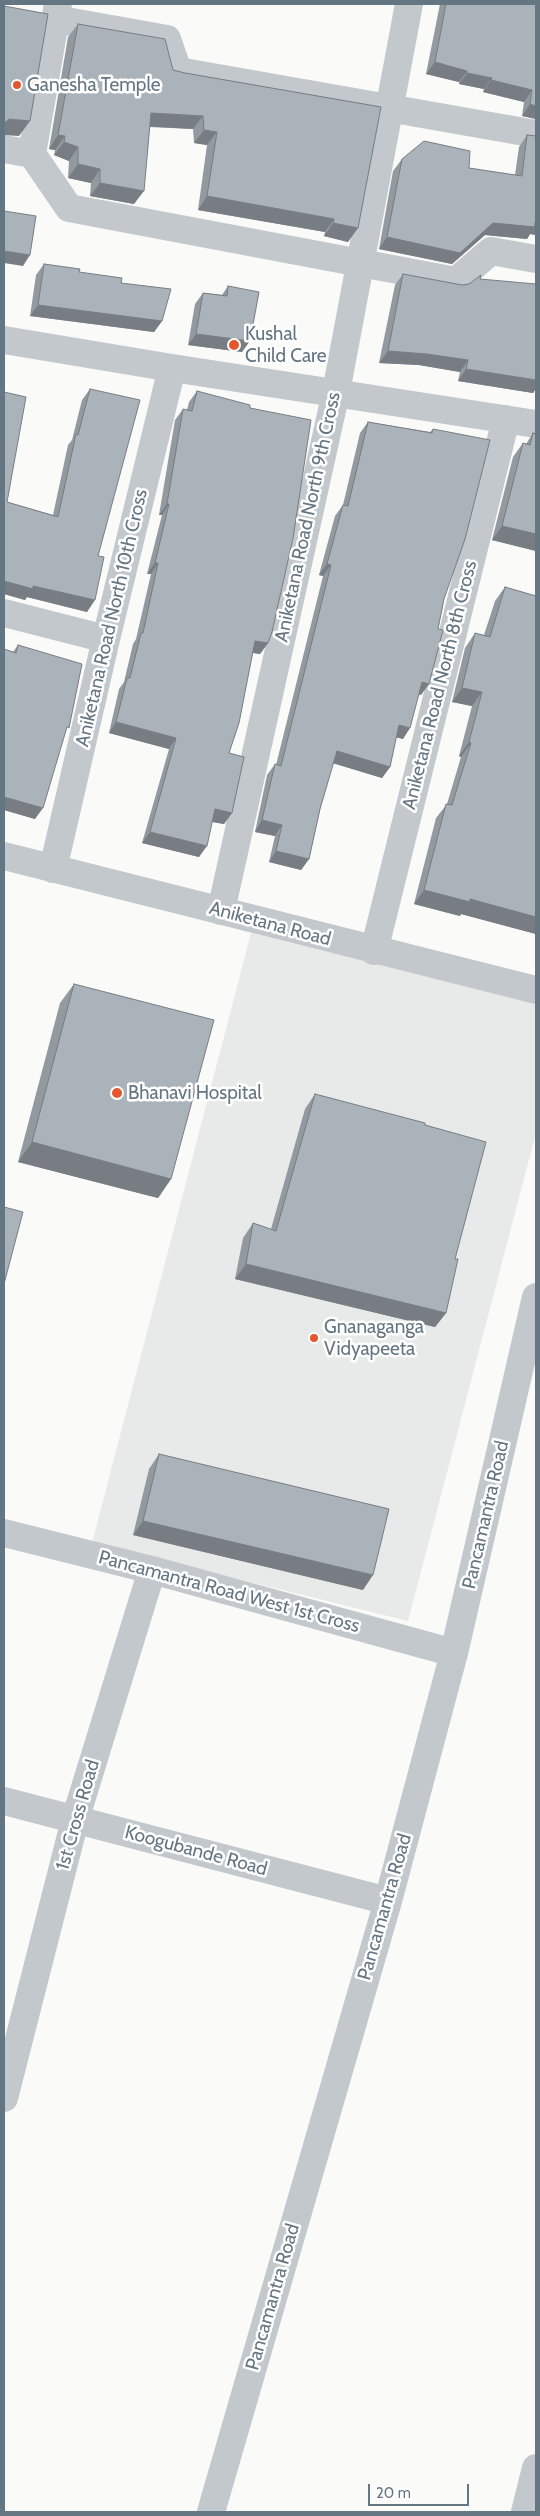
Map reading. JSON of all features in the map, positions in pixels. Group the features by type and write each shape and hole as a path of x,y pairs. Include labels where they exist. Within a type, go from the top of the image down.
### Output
{"street":[{"name":"Aniketana Road North 9th Cross","path":"221,911 336,392 409,4"},
{"path":"536,134 178,71 167,39 57,11 32,154 69,208 456,281 491,251 536,259"},
{"path":"4,150 32,154"},
{"path":"4,340 536,424"},
{"name":"Aniketana Road North 10th Cross","path":"53,869 106,638 172,368"},
{"name":"Aniketana Road North 8th Cross","path":"374,951 506,419"},
{"path":"4,613 106,638"},
{"name":"Aniketana Road","path":"4,856 374,951 536,990"},
{"name":"Pancamantra Road","path":"211,2512 388,1901 454,1652 536,1300"},
{"name":"Pancamantra Road West 1st Cross","path":"4,1534 152,1570 454,1652"},
{"name":"1st Cross Road","path":"4,2098 10,2049 75,1820 152,1570"},
{"name":"Koogubande Road","path":"4,1801 388,1901"},
{"path":"525,2512 536,2468"}],"shaded area":[{"name":"Gnanaganga Vidyapeeta","path":"251,933 536,1004 536,1133 408,1621 92,1543"}],"building":[{"path":"446,4 536,4 536,106 530,104 532,90 491,80 492,78 467,73 467,71 435,62"},
{"name":"Ganesha Temple","path":"4,6 48,14 30,121 9,119 4,123"},
{"path":"78,24 165,39 173,70 381,107 358,228 333,223 334,219 207,196 217,132 204,130 203,116 151,113 144,191 100,183 100,169 78,164 78,147 64,142 65,136 58,135"},
{"path":"527,135 536,136 535,227 493,223 460,253 387,237 402,159 424,141 470,151 469,168 522,176"},
{"path":"4,211 36,216 30,255 4,251"},
{"path":"44,264 80,269 79,272 122,278 121,283 171,289 162,321 38,305"},
{"path":"403,274 462,285 469,284 481,275 480,279 536,284 536,380 466,369 468,360 388,351"},
{"path":"228,286 259,292 250,341 196,334 203,293 227,296"},
{"path":"90,389 140,400 98,556 104,557 95,600 33,586 33,589 4,581 4,392 26,397 7,502 58,517 76,434 78,435"},
{"path":"197,391 250,405 250,408 311,420 293,538 272,632 268,643 255,641 239,723 229,753 244,757 232,813 215,809 207,846 150,832 176,738 116,722 127,678 130,678 141,633 143,633 158,563 155,563 169,504 167,504 183,409 192,411"},
{"path":"368,422 432,433 433,429 490,440 465,539 444,599 438,629 443,630 429,684 422,682 410,728 399,725 390,767 337,751 320,809 309,859 276,851 282,825 262,820 275,764 281,766 331,565 327,564 343,505 348,506"},
{"path":"533,433 536,434 536,534 502,526 523,443 530,445"},
{"path":"505,587 536,596 536,917 470,899 470,902 424,890 446,804 452,805 471,743 469,742 482,692 462,688 475,633 490,637"},
{"path":"18,645 82,664 69,728 67,727 43,808 4,797 4,649 16,653"},
{"name":"Bhanavi Hospital","path":"74,984 214,1020 171,1179 32,1142"},
{"path":"315,1094 425,1123 425,1125 486,1142 455,1259 458,1259 446,1313 246,1264 253,1223 276,1231"},
{"path":"4,1207 23,1212 4,1284"},
{"path":"159,1454 389,1509 373,1575 143,1521"}],"place":[{"name":"Ganesha Temple","path":"17,85"},
{"name":"Kushal Child Care","path":"234,345"},
{"name":"Bhanavi Hospital","path":"117,1093"},
{"name":"Gnanaganga Vidyapeeta","path":"314,1338"}]}
